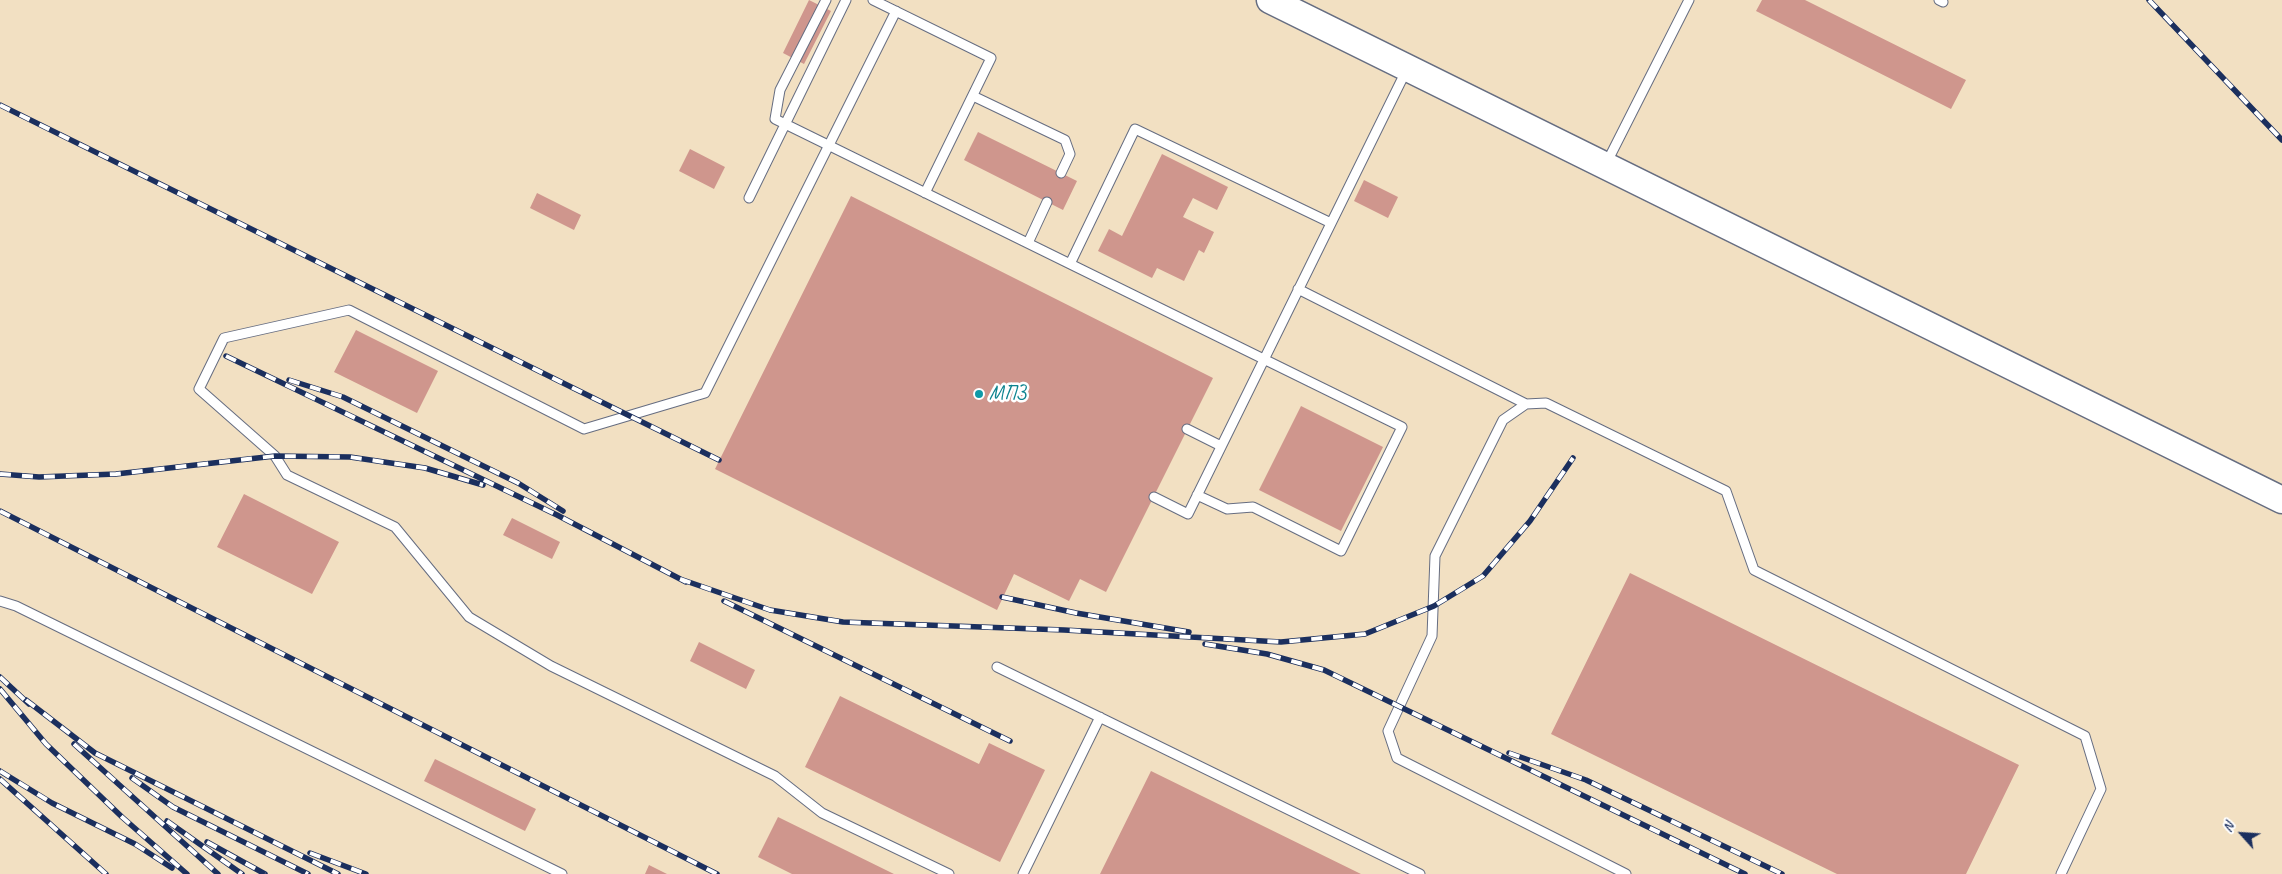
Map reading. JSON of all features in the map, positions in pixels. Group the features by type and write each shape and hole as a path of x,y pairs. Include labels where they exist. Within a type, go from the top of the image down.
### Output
{"street":[{"path":"1270,0 2282,500"}],"lane":[{"path":"826,0 780,90 775,119 1402,427 1341,551 1253,507 1227,509 1197,494"},
{"path":"749,198 846,0"},
{"path":"873,0 991,58 925,193"},
{"path":"1605,167 1689,0"},
{"path":"896,11 705,393 584,429 349,310 224,338 199,389 275,456 287,475 395,526 469,617 551,666 775,776 822,813 949,874"},
{"path":"1154,497 1188,514 1407,68"},
{"path":"973,96 1066,140 1070,154 1061,173"},
{"path":"1070,264 1135,129 1331,223"},
{"path":"1028,243 1047,202"},
{"path":"1298,289 1526,404 1546,403 1726,491 1754,570 2086,736 2101,789 2061,874"},
{"path":"1526,404 1503,420 1435,556 1432,636 1388,731 1397,758 1626,874"},
{"path":"1188,430 1221,446"},
{"path":"0,601 16,606 562,874"},
{"path":"997,667 1420,874"},
{"path":"1023,874 1100,717"}],"building":[{"path":"809,0 831,11 804,64 783,53"},
{"path":"1762,0 1805,0 1966,80 1951,109 1756,11"},
{"path":"978,132 1077,181 1063,210 964,160"},
{"path":"690,149 725,167 714,189 679,171"},
{"path":"1162,154 1228,187 1217,210 1193,198 1183,217 1214,232 1204,253 1199,250 1184,281 1157,268 1152,278 1098,251 1109,229 1122,236"},
{"path":"1364,180 1398,197 1388,218 1354,201"},
{"path":"537,193 581,215 574,230 530,208"},
{"name":"МПЗ","path":"851,196 1213,378 1106,592 1080,579 1069,601 1014,574 997,610 715,469"},
{"path":"356,330 438,371 417,413 334,372"},
{"path":"1301,406 1383,447 1341,531 1259,490"},
{"path":"244,494 339,542 312,594 217,547"},
{"path":"512,518 560,542 552,559 503,535"},
{"path":"1630,573 2019,765 1966,874 1837,874 1551,734"},
{"path":"699,642 755,670 746,689 690,661"},
{"path":"840,696 979,764 989,743 1045,770 1000,862 805,767"},
{"path":"435,759 536,809 525,831 424,781"},
{"path":"1151,771 1361,874 1100,874"},
{"path":"778,817 894,874 792,874 758,857"},
{"path":"649,865 667,874 645,874"}],"railway":[{"path":"2149,0 2282,140"},
{"path":"0,105 719,460"},
{"path":"226,356 557,515 686,582"},
{"path":"289,380 343,397 518,483 563,511"},
{"path":"0,474 39,477 116,474 275,456 350,457 425,468 483,485"},
{"path":"680,579 770,610 843,622 1064,630 1281,642 1365,634 1434,606 1483,576 1530,521 1573,458"},
{"path":"0,511 717,874"},
{"path":"1002,597 1076,613 1189,632"},
{"path":"724,601 1010,741"},
{"path":"1205,644 1267,654 1324,670 1745,874"},
{"path":"0,677 29,704"},
{"path":"0,689 46,744 122,817 187,874"},
{"path":"26,700 95,753 338,874"},
{"path":"74,744 218,874"},
{"path":"1509,753 1586,780 1782,874"},
{"path":"0,771 52,803 135,844 172,868"},
{"path":"132,778 173,807 308,874"},
{"path":"0,779 106,874"},
{"path":"167,821 242,874"},
{"path":"207,842 265,874"},
{"path":"310,853 366,874"}],"place":[{"name":"МПЗ","path":"979,394"}]}
